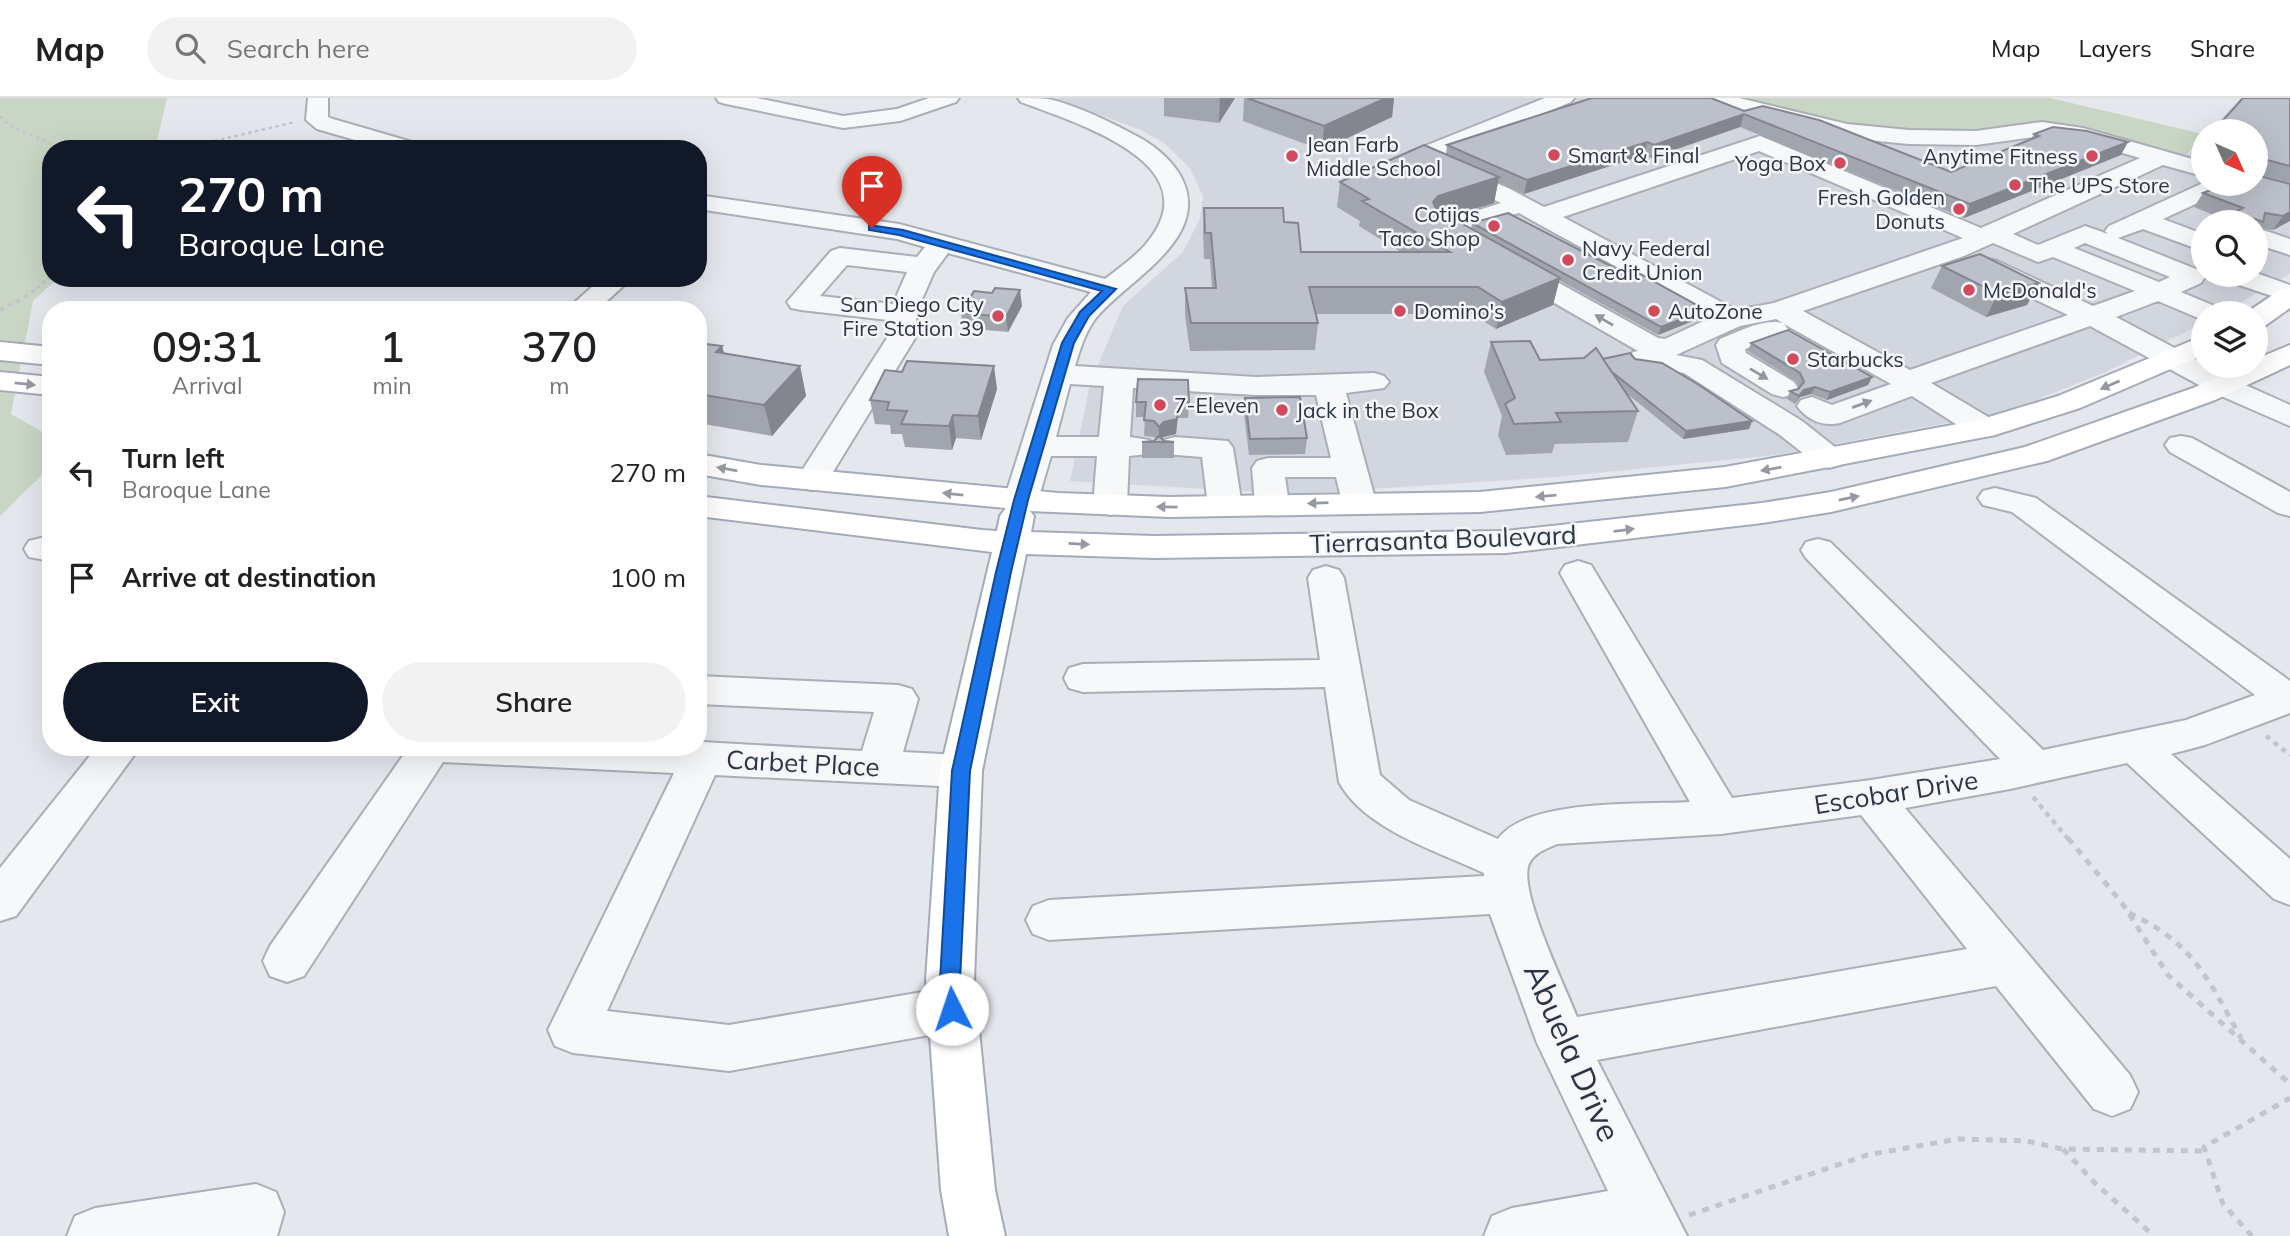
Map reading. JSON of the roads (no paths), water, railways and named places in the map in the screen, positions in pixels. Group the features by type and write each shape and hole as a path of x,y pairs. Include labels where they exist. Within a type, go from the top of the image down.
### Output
{"main road":[{"path":"2268,311 2290,295"},
{"path":"0,351 42,355"},
{"name":"Tierrasanta Boulevard","path":"707,507 982,541 1016,521 1110,505 1480,502 1608,491 1725,477 1984,428 2070,402 2191,351"},
{"name":"Tierrasanta Boulevard","path":"707,466 812,480 1154,547 1506,542 1736,516 1831,502 2022,458 2223,386 2290,354"},
{"path":"0,381 42,385"},
{"path":"977,1236 968,1190 950,981 961,771 1016,521"}],"street":[{"path":"726,98 843,122 900,115 949,98"},
{"path":"1016,521 1068,343 1084,314 1158,247 1174,221 1178,191 1173,179 1154,155 1112,132 1028,98"},
{"path":"1564,98 1418,157 1530,211 1732,320"},
{"path":"1713,98 1847,131 1909,137 1976,138 2042,129 2083,135 2191,165"},
{"path":"318,108 325,124 380,140"},
{"path":"1812,406 1829,416 1912,383 2159,292 2192,277 2085,234 2038,254 1760,143 1530,211 1443,229 1660,349 1669,348 1732,320 1790,315 1912,383 1984,428"},
{"path":"1102,152 1133,144"},
{"path":"1783,388 1732,357 1730,345 1790,315 1955,251 2162,157"},
{"path":"2118,231 2194,196"},
{"path":"2172,206 2191,220"},
{"path":"2055,207 2191,258"},
{"path":"707,208 899,232 1110,289"},
{"path":"2142,220 2191,228"},
{"path":"812,480 903,335 902,313 932,252 943,244"},
{"path":"2053,247 2191,306"},
{"path":"1955,251 2031,278 2223,386 2290,417"},
{"path":"902,313 801,302 840,256 925,266"},
{"path":"2031,278 2080,259"},
{"path":"1897,290 1961,271 1975,273 2094,315"},
{"path":"591,301 608,287"},
{"path":"2268,287 2290,295"},
{"path":"1616,345 1639,357 1692,366 1791,428 1829,458"},
{"path":"1059,374 1231,385 1329,387 1374,382"},
{"path":"1119,378 1144,447"},
{"path":"1329,387 1359,502"},
{"path":"2181,445 2290,506"},
{"path":"1038,446 1217,448 1225,506"},
{"path":"1110,505 1144,447"},
{"path":"1272,504 1268,468 1350,467"},
{"path":"1995,498 2024,505 2289,699"},
{"path":"1818,550 2023,771"},
{"path":"1578,573 1721,817"},
{"path":"1326,578 1360,782 1394,813 1506,878"},
{"path":"1083,678 1342,673"},
{"path":"707,690 898,699 878,767"},
{"name":"Escobar Drive","path":"1506,878 1522,840 1552,827 1721,817 1871,797 2023,771 2191,734 2289,699"},
{"path":"2135,746 2290,886"},
{"path":"0,902 113,756"},
{"path":"287,961 425,756"},
{"name":"Carbet Place","path":"678,756 961,771"},
{"path":"702,758 573,1030 729,1048 952,1009"},
{"path":"1871,797 2112,1092"},
{"path":"1049,920 1506,878"},
{"name":"Abuela Drive","path":"1506,878 1562,1043 1654,1226"},
{"path":"1562,1043 2007,963"},
{"path":"94,1236 256,1212 249,1236"},
{"path":"1512,1236 1654,1226"}],"place":[{"name":"Smart & Final","path":"1554,155"},
{"name":"Jean Farb Middle School","path":"1292,156"},
{"name":"Anytime Fitness","path":"2092,156"},
{"name":"Yoga Box","path":"1840,163"},
{"name":"The UPS Store","path":"2015,185"},
{"name":"Fresh Golden Donuts","path":"1959,209"},
{"name":"Cotijas Taco Shop","path":"1494,226"},
{"name":"Navy Federal Credit Union","path":"1568,260"},
{"name":"McDonald's","path":"1969,290"},
{"name":"Domino's","path":"1400,311"},
{"name":"AutoZone","path":"1654,311"},
{"name":"San Diego City Fire Station 39","path":"998,316"},
{"name":"Starbucks","path":"1793,359"},
{"name":"7-Eleven","path":"1160,405"},
{"name":"Jack in the Box","path":"1282,410"}]}
